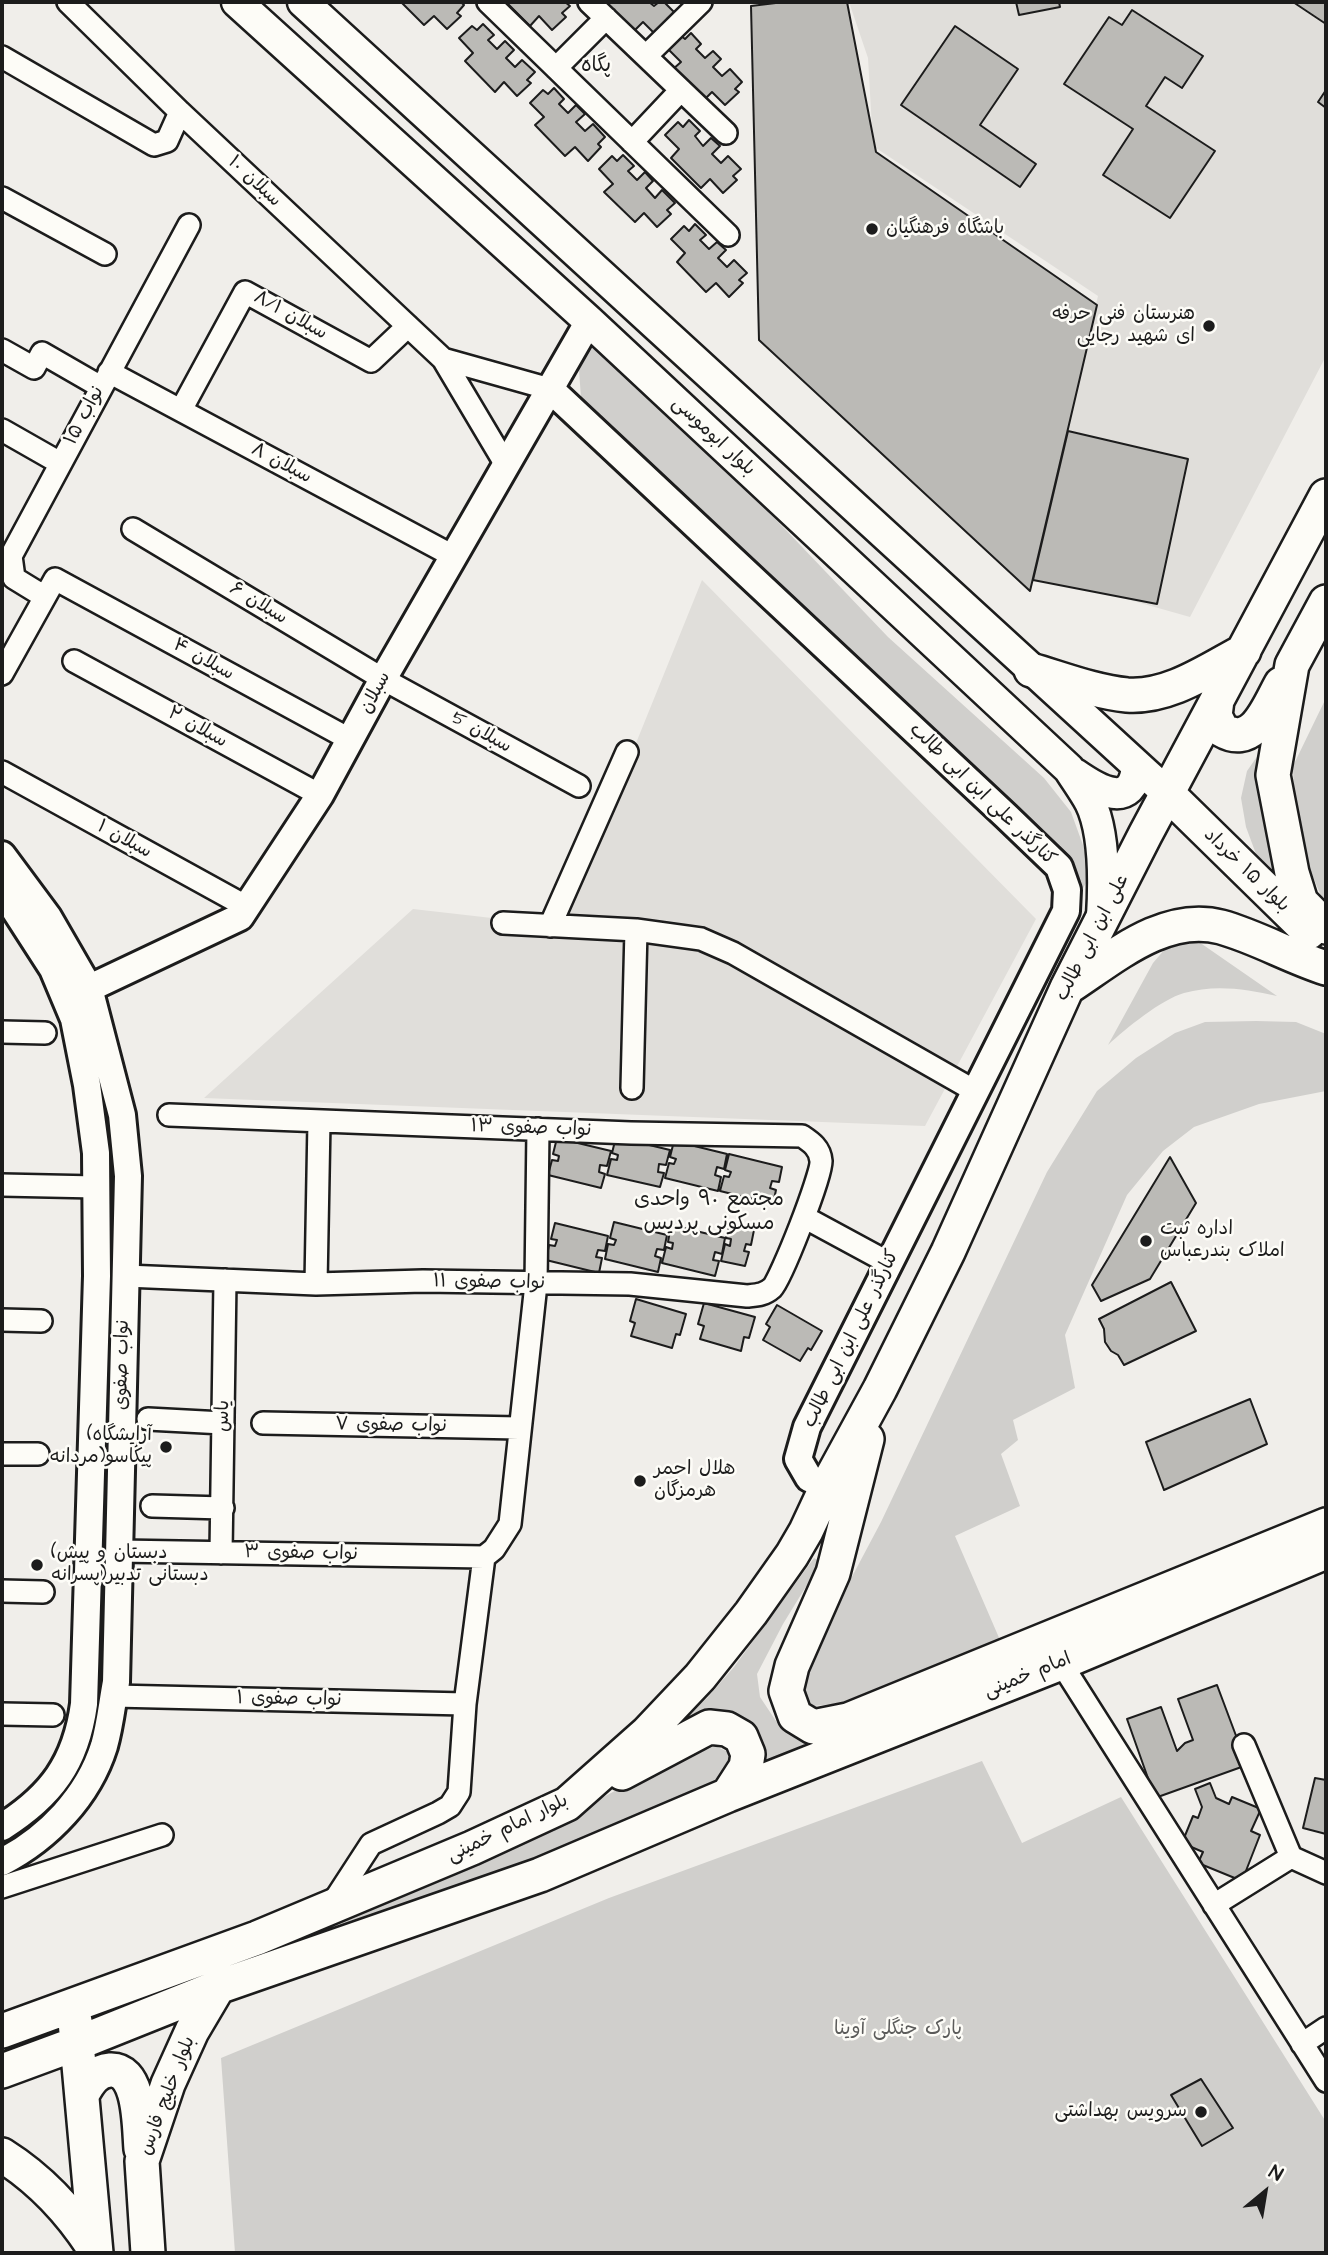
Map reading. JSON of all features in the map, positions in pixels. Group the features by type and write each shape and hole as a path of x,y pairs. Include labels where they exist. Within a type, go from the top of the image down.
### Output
{"main road":[{"name":"بلوار ابوموسی","path":"237,2 589,321 1069,769 1091,804 1100,842 1104,879 1102,919"},
{"path":"303,2 1167,793"},
{"name":"علی ابن ابی طالب","path":"880,1390 948,1252 1067,988 1167,793 1326,496"},
{"path":"1217,701 1214,716 1223,730 1238,736 1246,735 1258,725 1326,602"},
{"path":"1031,670 1128,695 1150,693 1185,682 1244,651"},
{"path":"1292,665 1273,775 1292,873 1301,902 1326,927"},
{"path":"1069,769 1095,788 1110,794 1126,790 1136,779 1137,766"},
{"name":"بلوار ۱۵ خرداد","path":"1167,793 1326,948"},
{"path":"1067,988 1162,929 1197,923 1222,927 1326,968"},
{"path":"880,1390 833,1573 792,1666 786,1691 795,1716 813,1727 848,1720 1326,1524"},
{"name":"بلوار امام خمینی","path":"2,2031 257,1938 472,1848 567,1804 647,1733 700,1677 792,1555 880,1390"},
{"name":"امام خمینی","path":"728,1795 1061,1663 1326,1552"},
{"path":"2,2071 218,1987 540,1875 728,1795 746,1767 748,1754 741,1737 727,1729 709,1727 567,1804"},
{"name":"بلوار خلیج فارس","path":"148,2253 142,2161 168,2084 192,2031 218,1987"},
{"path":"73,2005 96,2252"},
{"path":"83,2093 94,2077 106,2070 119,2070 130,2079 142,2161"},
{"path":"2,2155 65,2208 96,2252"}],"street":[{"name":"سبلان ۱۰","path":"68,2 180,112 443,359 506,465"},
{"path":"488,2 728,235"},
{"path":"589,2 726,132"},
{"path":"646,56 701,2"},
{"path":"556,68 606,18"},
{"path":"2,57 154,145 167,141 180,112"},
{"path":"632,142 681,90"},
{"path":"2,198 105,254"},
{"name":"نواب ۱۵","path":"50,588 14,578 11,556 189,225"},
{"name":"سبلان ۸/۱","path":"181,410 245,292 371,361 408,326"},
{"name":"سبلان","path":"78,993 240,917 320,795 383,679 589,321"},
{"name":"سبلان ۸","path":"2,350 34,368 42,353 181,410 453,556"},
{"name":"سبلان ۱۰","path":"443,359 550,389"},
{"name":"کنارگذر علی ابن ابی طالب","path":"550,389 1059,867 1067,890 1066,911 807,1427 798,1459 809,1478 827,1486"},
{"path":"2,430 60,463"},
{"name":"سبلان ۶","path":"133,529 383,679"},
{"path":"2,674 50,588"},
{"name":"سبلان ۴","path":"50,588 351,740"},
{"name":"سبلان ۲","path":"74,661 320,795"},
{"name":"سبلان 5","path":"383,679 579,786"},
{"path":"550,926 627,752"},
{"name":"سبلان ۱","path":"2,772 247,907"},
{"name":"نواب صفوی","path":"2,855 48,918 78,993 122,1115 128,1176 114,1696 103,1747 78,1798 40,1839 2,1862"},
{"name":"نواب صفوی","path":"2,890 53,969 78,993 76,1026 88,1085 96,1153 97,1276 83,1704 77,1739 69,1759 49,1789 29,1809 2,1826"},
{"path":"503,923 636,930 701,939 733,953 975,1091"},
{"path":"632,1088 636,930"},
{"path":"2,1032 46,1033"},
{"name":"نواب صفوی ۱۳","path":"169,1115 802,1136 815,1145 821,1161 804,1217"},
{"path":"316,1284 319,1121"},
{"path":"330,1907 371,1844 438,1813 450,1805 459,1792 465,1704 484,1557 494,1549 510,1524 536,1284 538,1129"},
{"path":"2,1185 96,1187"},
{"path":"804,1217 889,1263"},
{"name":"نواب صفوی ۱۱","path":"126,1276 316,1284 423,1281 630,1284 747,1296 764,1294 774,1286 804,1217"},
{"path":"97,1276 126,1276"},
{"name":"یاس","path":"221,1553 226,1280"},
{"path":"2,1320 41,1321"},
{"path":"148,1419 223,1423"},
{"name":"نواب صفوی ۷","path":"263,1423 519,1428"},
{"path":"2,1454 38,1454"},
{"path":"152,1506 223,1508"},
{"path":"87,1551 119,1551"},
{"name":"نواب صفوی ۳","path":"119,1551 484,1557"},
{"path":"2,1591 43,1592"},
{"path":"1061,1663 1326,2081"},
{"name":"نواب صفوی ۱","path":"114,1696 465,1704"},
{"path":"2,1714 54,1715"},
{"path":"1244,1745 1291,1857 1326,1873"},
{"path":"2,1887 162,1835"},
{"path":"1214,1905 1291,1857"},
{"path":"1303,2044 1326,2028"}],"shaded area":[{"name":"هنرستان فنی حرفه ای شهید رجایی","path":"849,2 1326,2 1326,356 1190,617 1031,572 1098,296 873,146 868,58"},
{"path":"702,580 1036,919 925,1126 204,1098 413,909 562,926"}],"green space":[{"path":"594,345 762,505 888,637 1044,778 1071,812 1084,848 1090,876 1082,890 1075,881 1070,863 581,398 579,370"},
{"path":"1326,698 1326,908 1301,841 1294,800 1293,766"},
{"path":"1263,748 1262,810 1274,871 1256,854 1246,827 1241,798 1247,771"},
{"path":"1181,939 1199,942 1277,996 1231,988 1184,993 1155,1008 1108,1045 1153,963 1165,949"},
{"path":"1205,1022 1296,1022 1326,1034 1326,1091 1259,1104 1194,1127 1163,1151 1127,1195 1065,1335 1075,1388 1013,1420 1018,1440 1001,1454 1020,1506 955,1536 1000,1640 842,1703 814,1706 800,1693 802,1671 881,1522 1047,1172 1097,1091 1136,1058 1175,1033"},
{"path":"814,1558 821,1562 783,1624 757,1674 760,1697 778,1724 796,1737 816,1737 864,1727 753,1773 754,1737 660,1740 707,1698 734,1667"},
{"path":"715,1746 733,1754 733,1768 716,1783 673,1805 90,2028 90,2015 308,1932 492,1857 637,1779"},
{"name":"پارک جنگلی آوینا","path":"982,1761 1022,1843 1121,1797 1326,2122 1326,2253 235,2253 221,2058 609,1898"}],"building":[{"path":"401,2 461,2 464,5 457,13 461,16 447,29 434,16 424,25"},
{"path":"506,2 565,2 570,6 562,13 566,17 552,30 539,16 530,26"},
{"path":"605,2 649,2 654,6 664,2 674,12 667,19 670,23 657,36 643,22 634,31"},
{"name":"باشگاه فرهنگیان","path":"784,2 847,2 876,152 1097,305 1030,591 759,340 751,6"},
{"path":"1016,2 1059,2 1060,7 1019,15"},
{"path":"1293,2 1326,2 1326,24"},
{"path":"1132,10 1203,56 1182,88 1165,77 1146,106 1215,151 1170,218 1103,175 1133,129 1064,84 1109,17 1122,25"},
{"path":"483,24 494,35 488,40 497,49 505,41 514,50 506,58 515,67 522,60 535,72 527,80 531,83 517,96 504,82 495,92 465,61 473,53 459,38 472,26 477,30"},
{"path":"955,26 1018,69 980,125 1036,164 1020,187 901,105"},
{"path":"691,33 701,44 696,49 705,58 713,51 721,59 713,67 722,76 730,69 742,82 735,89 739,92 725,105 712,92 703,101 672,70 681,62 667,48 680,35 685,39"},
{"path":"554,88 564,99 559,104 568,113 576,105 585,114 576,122 585,131 593,124 605,137 598,144 601,147 588,161 575,147 565,156 535,125 544,117 530,103 543,90 548,94"},
{"path":"1326,90 1326,108 1318,102"},
{"path":"689,120 700,131 695,136 703,146 711,138 720,146 712,154 721,163 728,156 741,169 733,176 737,180 723,193 710,179 701,188 671,158 679,149 665,135 678,122 683,127"},
{"path":"623,155 634,166 628,171 637,180 645,172 653,181 646,188 655,198 662,190 675,203 667,210 671,214 657,227 644,213 635,222 604,192 613,184 599,169 612,156 617,161"},
{"path":"695,224 706,235 700,240 709,249 717,242 726,250 718,258 727,267 734,260 747,273 739,280 743,283 729,297 716,283 706,292 677,262 685,253 671,239 684,226 689,231"},
{"path":"1068,431 1188,459 1157,604 1033,580"},
{"path":"616,1137 670,1150 666,1165 659,1164 658,1172 664,1173 660,1187 607,1175 611,1159 617,1160 618,1155 612,1153"},
{"path":"557,1138 611,1151 607,1166 600,1165 599,1172 605,1174 601,1188 548,1175 552,1160 558,1161 559,1156 553,1154"},
{"path":"674,1141 727,1154 724,1169 717,1167 715,1175 721,1177 718,1191 665,1178 669,1163 674,1164 676,1159 670,1157"},
{"path":"729,1154 782,1167 779,1182 772,1181 770,1188 776,1190 773,1204 720,1191 724,1176 729,1177 731,1172 725,1170"},
{"name":"اداره ثبت املاک بندرعباس","path":"1170,1157 1196,1203 1150,1279 1101,1301 1092,1285"},
{"path":"614,1222 667,1235 664,1250 657,1249 655,1256 661,1258 658,1272 605,1259 608,1244 614,1245 616,1240 610,1238"},
{"path":"555,1223 608,1236 605,1251 598,1250 596,1257 602,1258 599,1273 546,1260 549,1245 555,1246 557,1240 551,1239"},
{"path":"730,1224 754,1230 751,1245 746,1244 744,1251 749,1252 745,1266 721,1261 725,1244 730,1246 731,1239 726,1238"},
{"path":"671,1225 725,1238 722,1254 715,1252 713,1260 719,1261 715,1276 662,1263 666,1247 672,1249 673,1243 668,1242"},
{"path":"1171,1282 1196,1331 1124,1365 1105,1342 1104,1329 1099,1319"},
{"path":"636,1299 686,1314 680,1335 676,1334 672,1348 631,1336 635,1323 630,1321"},
{"path":"704,1303 755,1317 749,1338 744,1337 741,1351 700,1339 704,1326 698,1324"},
{"path":"777,1305 822,1331 811,1350 808,1348 800,1361 763,1340 770,1327 766,1324"},
{"path":"1250,1399 1267,1444 1164,1490 1146,1442"},
{"path":"1217,1685 1247,1765 1155,1798 1127,1719 1161,1707 1177,1751 1193,1740 1178,1699"},
{"path":"1315,1778 1326,1780 1326,1834 1303,1828"},
{"path":"1210,1783 1216,1798 1229,1804 1232,1797 1261,1809 1251,1831 1260,1835 1242,1881 1198,1863 1203,1852 1182,1843 1193,1816 1198,1818 1202,1807 1195,1789"},
{"name":"سرویس بهداشتی","path":"1201,2079 1233,2128 1202,2146 1171,2095"}],"place":[{"name":"باشگاه فرهنگیان","path":"872,229"},
{"name":"هنرستان فنی حرفه ای شهید رجایی","path":"1209,326"},
{"name":"اداره ثبت املاک بندرعباس","path":"1146,1241"},
{"name":"(آرایشگاه پیکاسو(مردانه","path":"166,1447"},
{"name":"هلال احمر هرمزگان","path":"640,1481"},
{"name":"(دبستان و پیش دبستانی تدبیر(پسرانه","path":"37,1565"},
{"name":"سرویس بهداشتی","path":"1201,2112"}],"district":[{"name":"پگاه","path":"596,67"},
{"name":"مجتمع ٩٠ واحدی مسکونی پردیس","path":"709,1213"}]}
